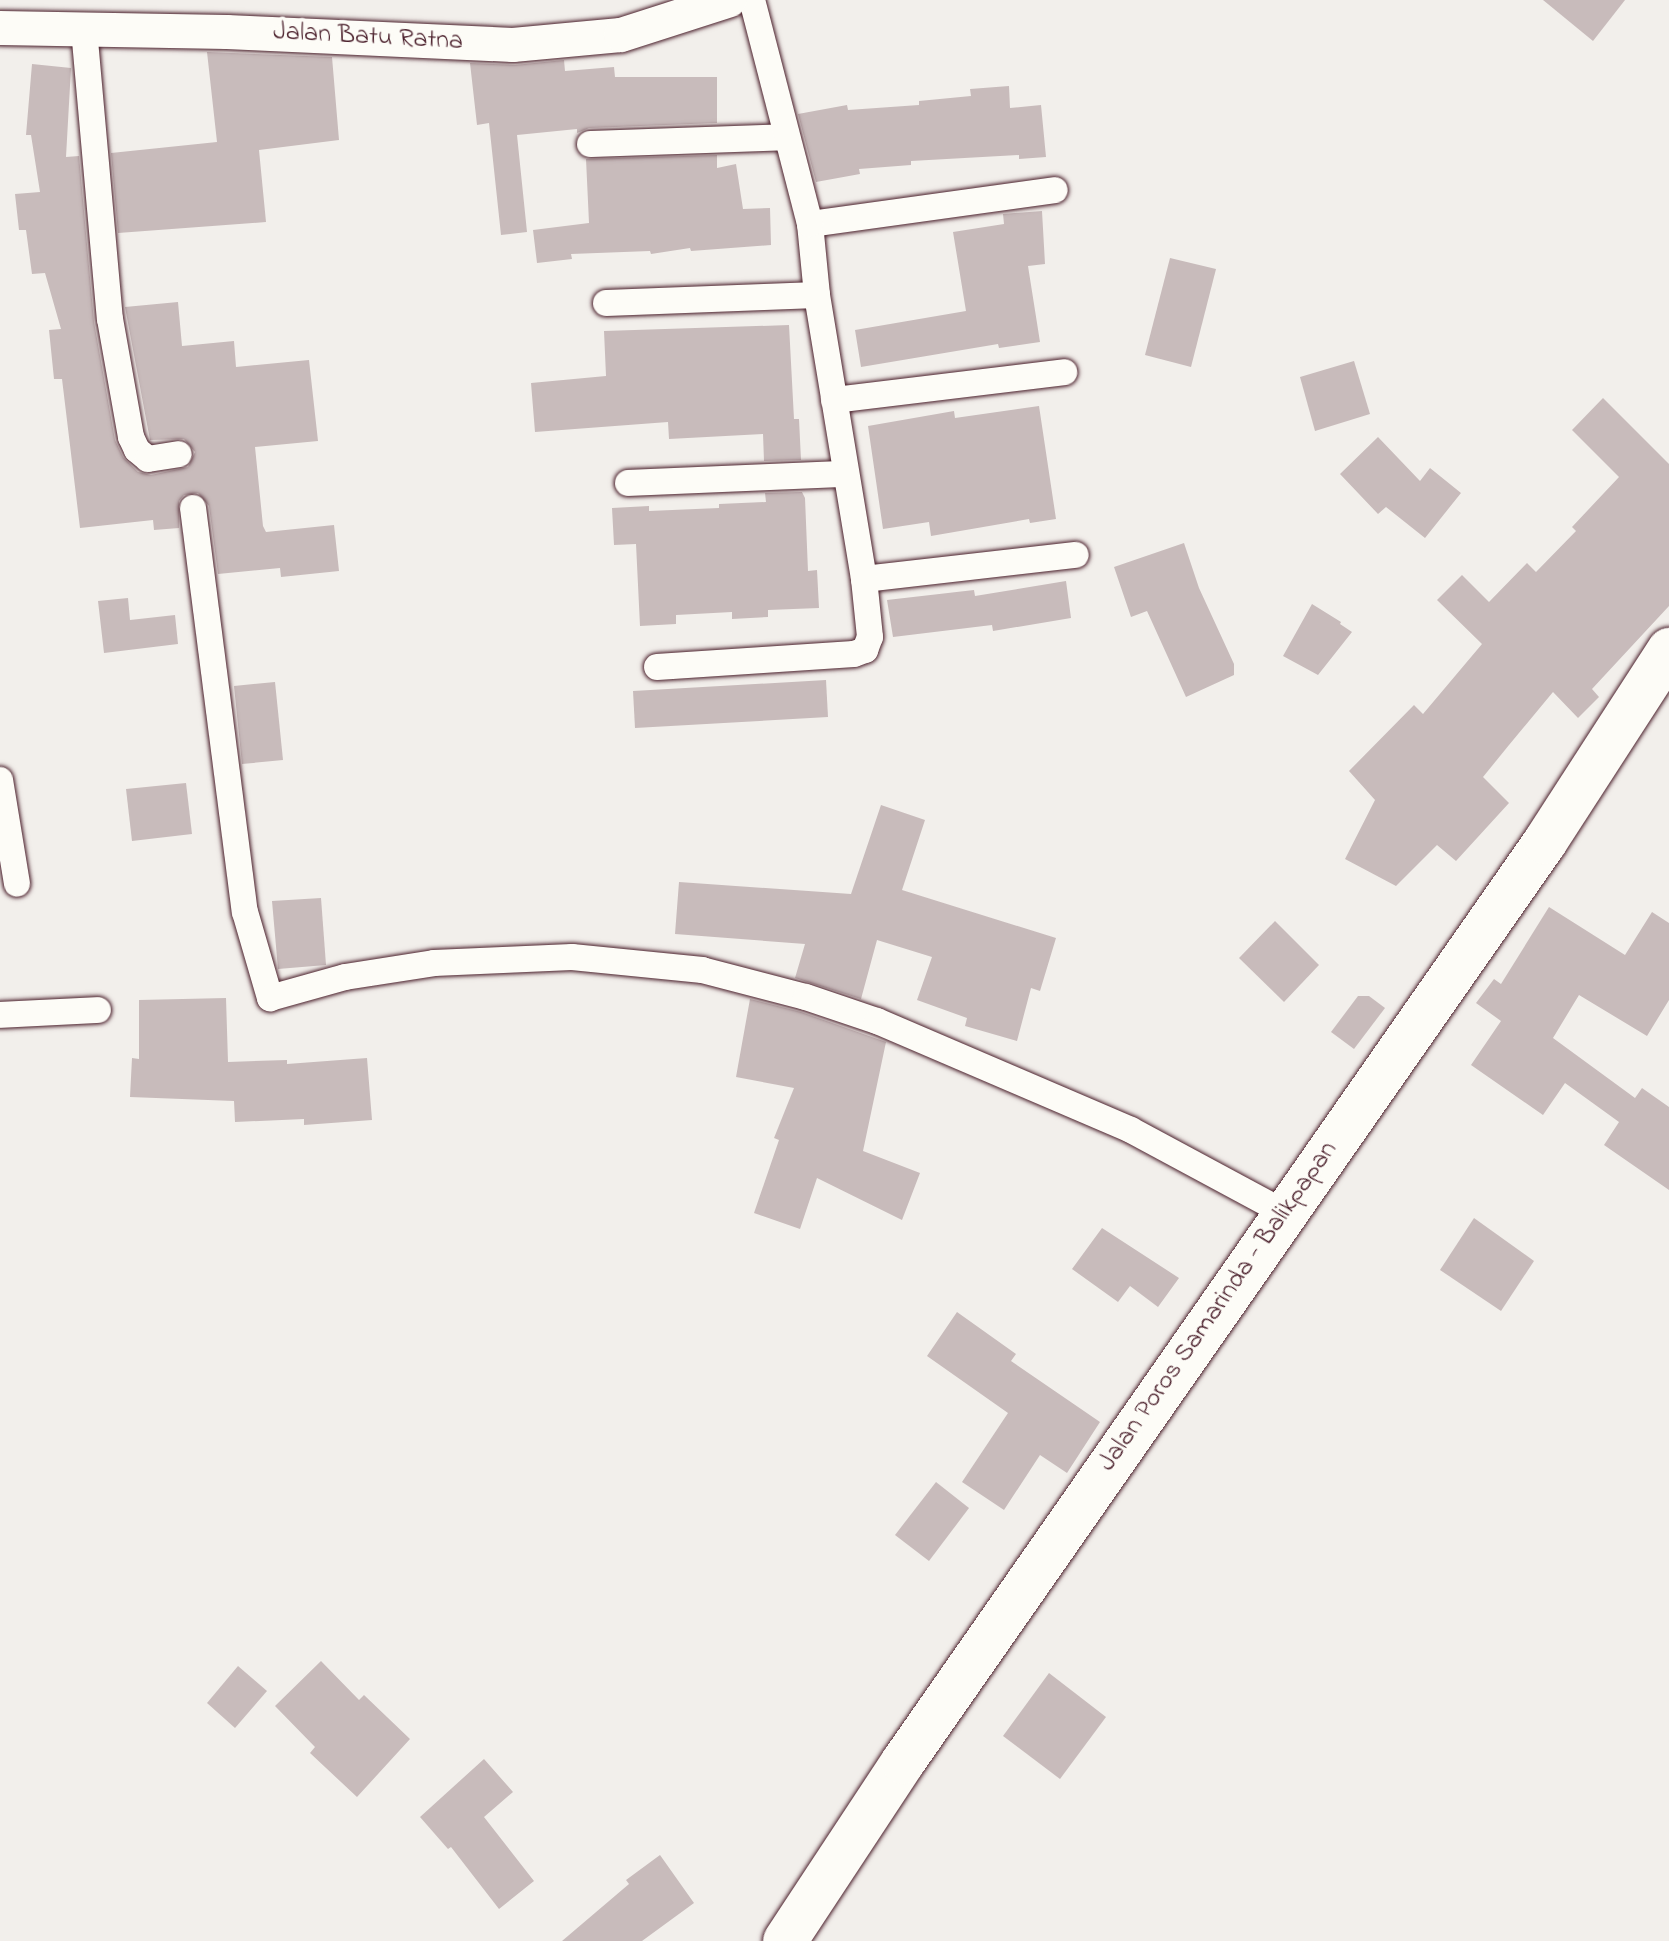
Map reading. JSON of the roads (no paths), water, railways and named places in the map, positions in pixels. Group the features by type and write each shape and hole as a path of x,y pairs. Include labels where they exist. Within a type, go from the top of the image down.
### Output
{"highway":[{"name":"Jalan Poros Samarinda - Balikpapan","path":"785,1941 903,1762 1545,842 1664,663"}],"street":[{"name":"Jalan Batu Ratna","path":"0,28 227,32 513,45 566,43 621,35 730,0"},
{"path":"657,667 854,654 865,650 870,637 864,579 817,295 810,224 752,0"},
{"path":"84,29 110,319 131,437 137,450 148,459 179,454"},
{"path":"590,144 786,137"},
{"path":"810,224 1055,190"},
{"path":"606,303 817,295"},
{"path":"834,400 1064,372"},
{"path":"628,483 846,474"},
{"path":"193,508 245,912 270,998 345,977 434,963 572,957 702,970 806,997 877,1021 1131,1130 1285,1213"},
{"path":"864,579 1076,555"},
{"path":"0,780 17,884"},
{"path":"0,1015 98,1010"}]}
